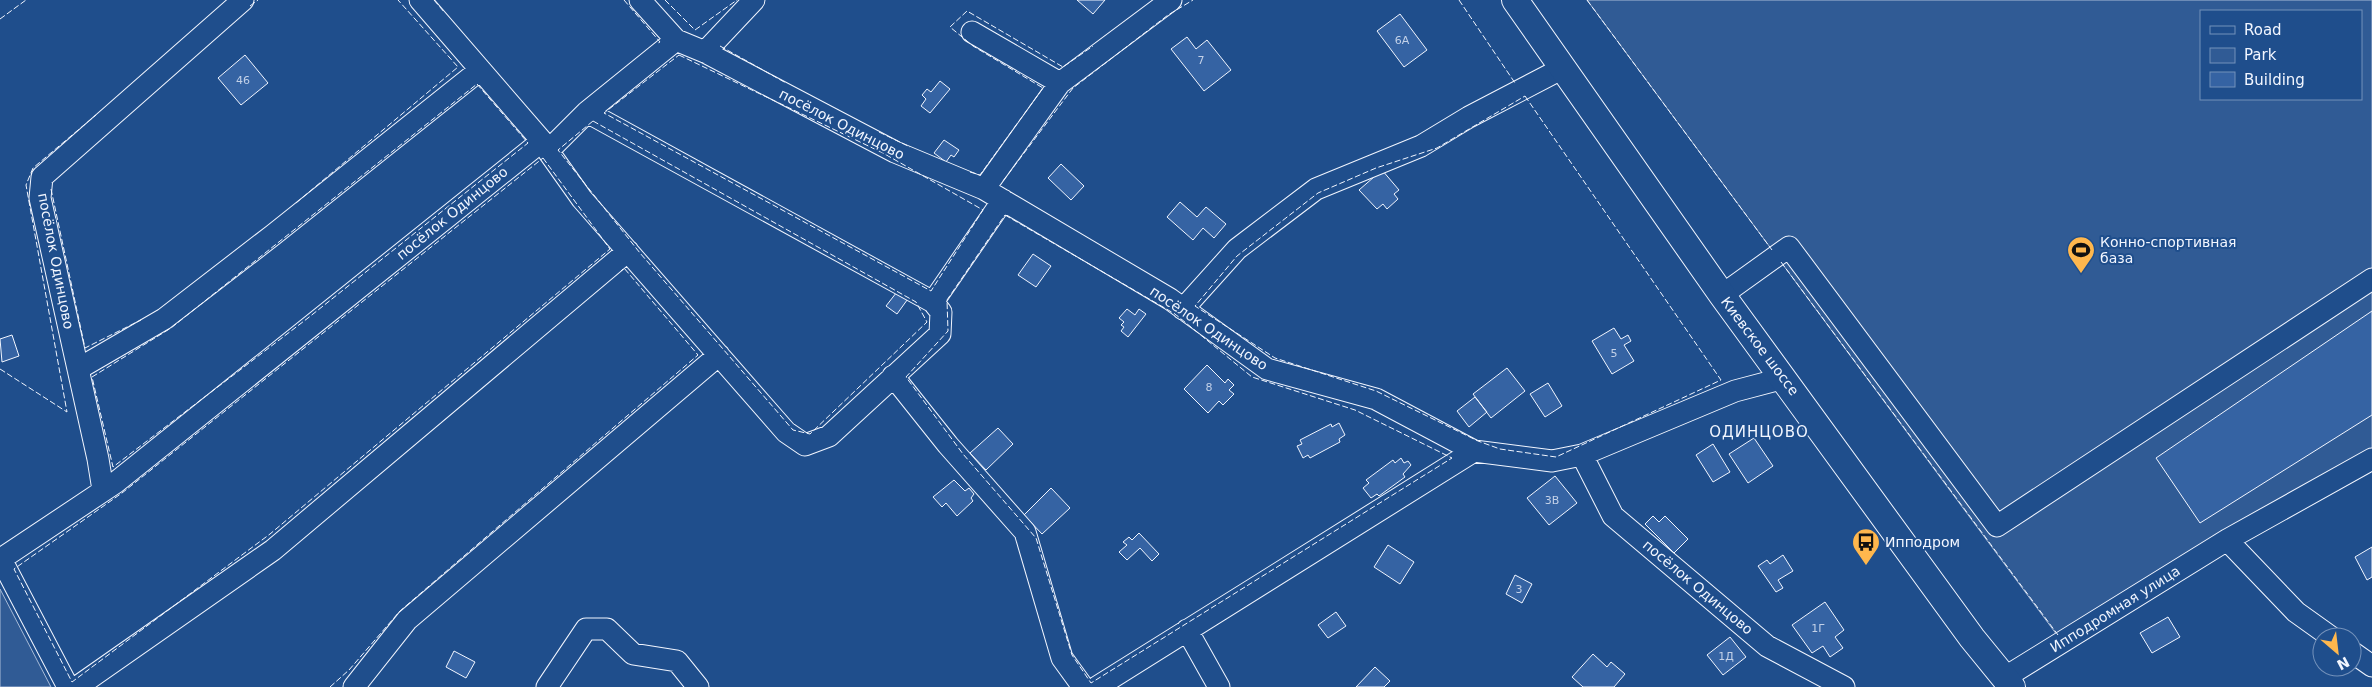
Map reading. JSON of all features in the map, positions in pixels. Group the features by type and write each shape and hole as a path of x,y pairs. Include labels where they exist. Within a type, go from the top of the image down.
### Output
{"main road":[{"name":"Киевское шоссе","path":"1515,0 1722,295 1966,630 2008,683"}],"street":[{"name":"посёлок Одинцово","path":"103,490 98,459 40,198 42,177 243,0"},
{"path":"420,0 545,146 582,199 786,432 804,445 829,436 940,334 941,312 932,302 587,112"},
{"name":"посёлок Одинцово","path":"640,0 676,40 705,52 895,152 984,189 1184,309 1267,369 1376,399 1474,451 1552,461 1582,455 1735,391 1784,378"},
{"path":"705,52 754,0"},
{"path":"984,189 1060,83 1171,0"},
{"path":"972,32 1060,83"},
{"name":"посёлок Одинцово","path":"68,687 1,558 103,490 545,146 676,40"},
{"path":"1184,309 1237,249 1316,190 1421,146 1469,117 1563,68"},
{"path":"78,368 164,319 480,70"},
{"path":"932,302 1002,200"},
{"path":"1722,295 1789,247 1997,526 2372,279"},
{"path":"77,687 273,550 628,251"},
{"path":"354,687 408,620 719,355"},
{"path":"893,376 948,445 1025,532 1062,658 1084,687"},
{"path":"1097,687 1474,451"},
{"name":"посёлок Одинцово","path":"1582,455 1614,516 1767,646 1844,687"},
{"name":"Ипподромная улица","path":"2008,683 2227,540 2372,459"},
{"path":"2227,540 2296,612 2317,627"},
{"path":"547,687 586,629 606,629 632,654 678,661 698,687"},
{"path":"1187,630 1218,687"}],"green space":[{"name":"Конно-спортивная база","path":"1587,0 2372,0 2372,449 2057,635"},
{"path":"0,589 51,687 0,687"}],"building":[{"path":"1077,0 1105,0 1093,14"},
{"path":"1400,14 1427,50 1404,67 1377,31"},
{"path":"1187,37 1196,49 1207,40 1231,70 1204,91 1171,49"},
{"path":"245,55 268,83 241,105 218,78"},
{"path":"940,81 950,89 930,113 921,106 926,99 922,95 927,89 931,92"},
{"path":"944,140 959,150 954,157 951,155 946,162 934,153"},
{"path":"1061,164 1084,186 1071,200 1048,178"},
{"path":"1382,170 1399,190 1394,194 1398,199 1387,209 1383,204 1377,209 1359,190"},
{"path":"1180,202 1197,217 1206,207 1226,224 1214,238 1203,228 1193,240 1167,217"},
{"path":"1033,254 1051,266 1036,287 1018,275"},
{"path":"900,288 910,296 897,314 886,306"},
{"path":"1127,309 1135,315 1139,309 1146,314 1128,337 1121,331 1124,327 1121,325 1124,322 1119,318"},
{"path":"2372,311 2372,415 2200,523 2156,458"},
{"path":"1614,328 1621,339 1628,335 1631,341 1624,345 1634,361 1612,374 1592,341"},
{"path":"12,335 19,356 2,362 0,339"},
{"path":"1207,365 1225,383 1228,379 1234,385 1229,390 1234,394 1223,405 1219,401 1208,413 1184,389"},
{"path":"1507,368 1525,391 1491,418 1473,394"},
{"path":"1548,383 1562,406 1545,417 1530,394"},
{"path":"1475,397 1487,412 1469,427 1457,411"},
{"path":"1339,423 1345,435 1339,439 1340,442 1310,458 1308,455 1303,458 1297,446 1302,444 1300,440 1331,424 1332,427"},
{"path":"998,428 1013,444 986,470 970,453"},
{"path":"1754,438 1773,466 1748,483 1729,454"},
{"path":"1713,444 1730,472 1713,482 1696,455"},
{"path":"1401,458 1404,463 1408,461 1411,465 1403,474 1405,477 1379,496 1377,494 1371,498 1363,488 1369,483 1366,480 1393,460 1395,463"},
{"path":"1555,476 1577,503 1549,525 1527,498"},
{"path":"954,480 965,491 969,488 974,494 971,498 973,501 957,516 946,503 942,507 933,497"},
{"path":"1051,488 1070,508 1042,534 1024,515"},
{"path":"1653,516 1659,522 1665,516 1688,539 1674,553 1645,524"},
{"path":"1139,533 1159,554 1152,561 1140,548 1127,560 1119,552 1127,545 1123,542 1129,537 1132,540"},
{"path":"1388,545 1414,562 1400,584 1374,567"},
{"path":"2372,547 2372,577 2367,580 2355,557"},
{"path":"1783,555 1793,571 1778,580 1783,588 1776,592 1758,566 1767,560 1770,564"},
{"path":"1515,575 1532,584 1522,603 1506,594"},
{"path":"1825,602 1844,630 1835,637 1843,648 1830,657 1823,646 1812,653 1792,625"},
{"path":"1336,612 1346,626 1328,638 1318,625"},
{"path":"2168,617 2180,637 2152,653 2140,633"},
{"path":"1730,637 1746,657 1723,675 1707,655"},
{"path":"454,651 475,662 466,678 446,667"},
{"path":"1593,654 1607,667 1611,662 1625,674 1614,687 1583,687 1572,677"},
{"path":"1375,667 1390,681 1384,687 1356,687"}],"fence":[{"path":"0,19 26,0"},
{"path":"250,6 258,0"},
{"path":"296,203 458,67 398,0"},
{"path":"434,0 445,13"},
{"path":"624,0 660,42 658,43"},
{"path":"665,0 695,30 737,0"},
{"path":"1003,181 1073,88 1168,15 1193,0"},
{"path":"1459,0 1515,83"},
{"path":"1587,0 1772,250"},
{"path":"970,172 980,175 1043,88 973,46 950,27 967,11 1063,67 1093,46"},
{"path":"720,46 786,83"},
{"path":"679,55 883,153 983,210 931,291 604,113 679,55"},
{"path":"477,84 528,143 308,318 113,467 92,377 171,328 477,84"},
{"path":"1525,96 1721,380 1556,457 1500,449 1478,441 1376,391 1275,358 1195,306 1237,256 1318,193 1376,168 1437,148 1525,96"},
{"path":"0,369 67,412 26,185 33,168 96,115"},
{"path":"593,121 916,302 927,322 810,434 793,430 640,253 558,150 593,121"},
{"path":"879,132 910,147"},
{"path":"543,158 610,249 270,534 72,682 14,569 122,493 543,158"},
{"path":"51,189 85,348 141,320"},
{"path":"1005,215 1175,314 1252,377 1355,410 1452,458 1091,683 1072,655 1036,538 963,454 906,377 948,331 947,300 1005,215"},
{"path":"1781,262 2058,635"},
{"path":"330,687 349,670 400,611 698,355 624,268 621,271"}],"place":[{"name":"Конно-спортивная база","path":"2081,274"},
{"name":"Ипподром","path":"1866,566"}],"district":[{"name":"ОДИНЦОВО","path":"1759,432"}]}
